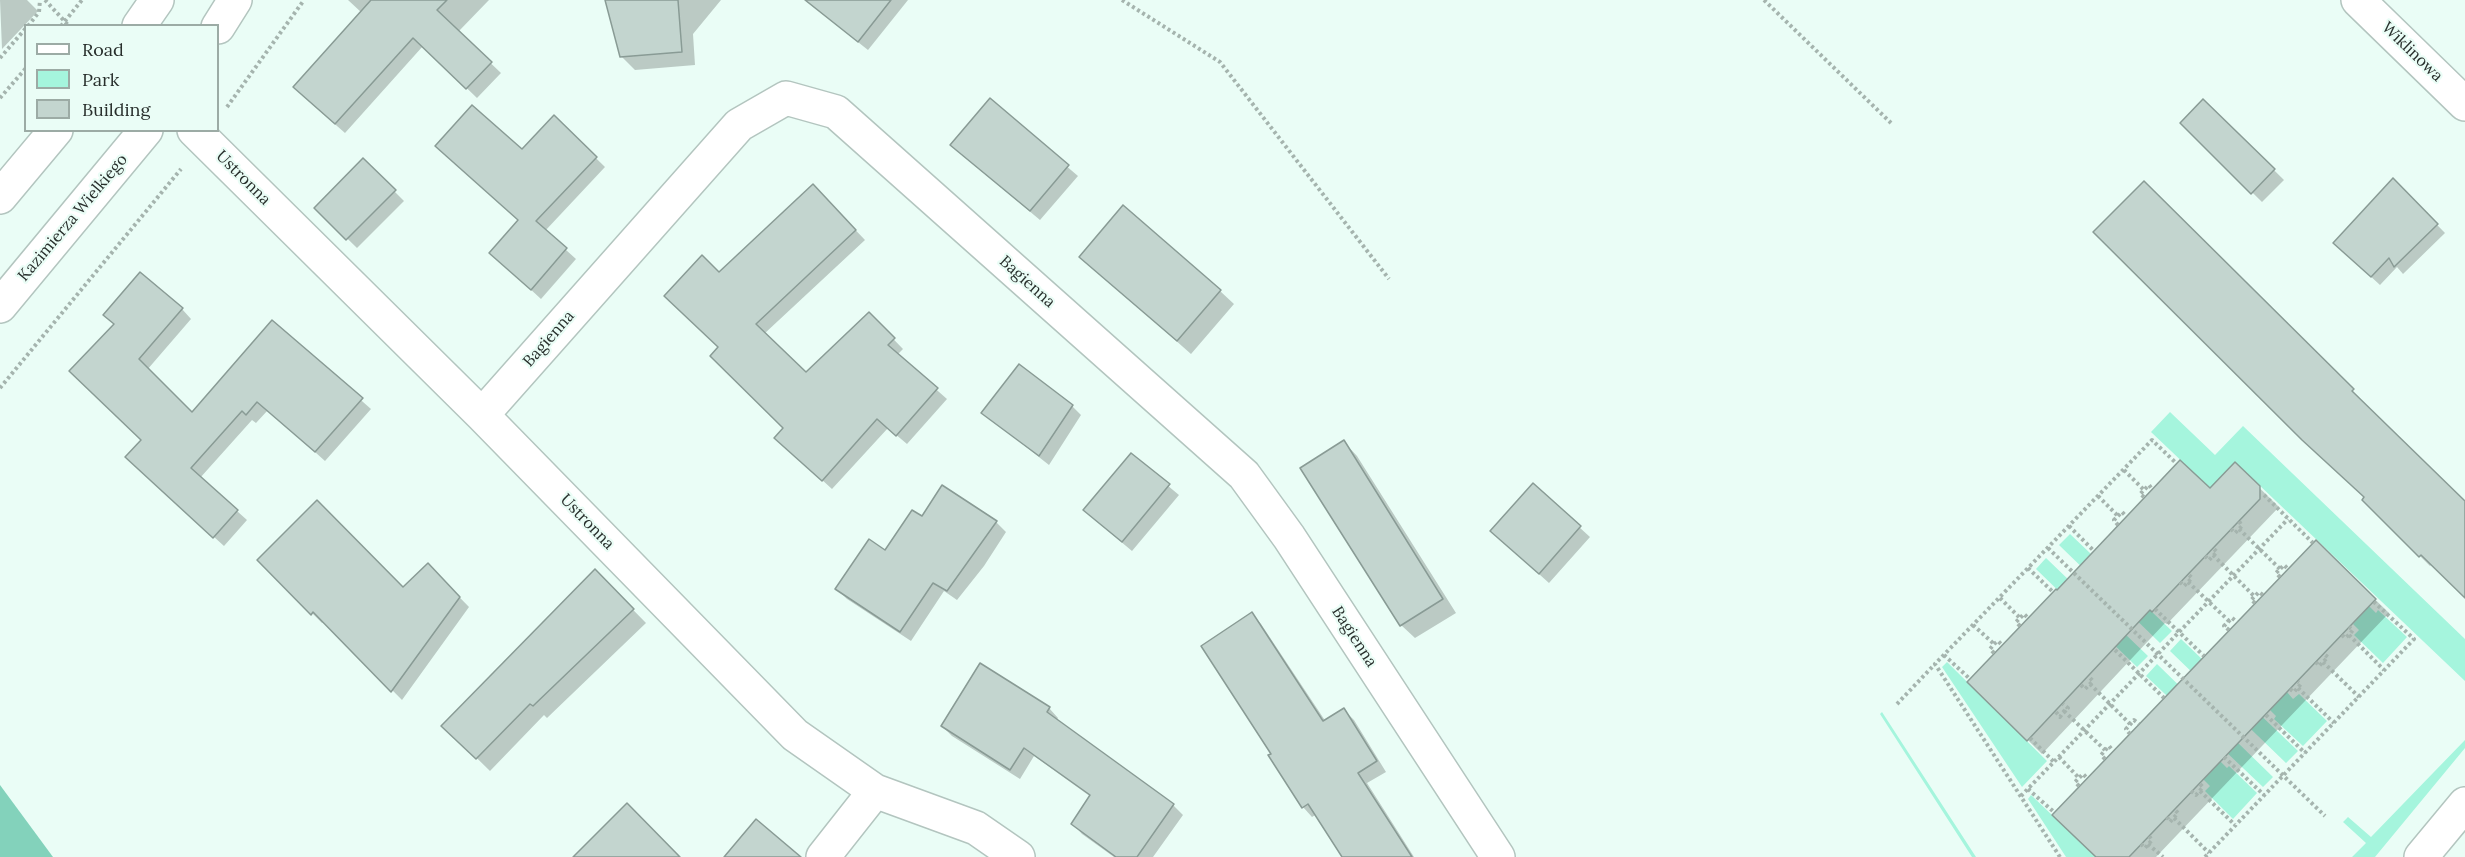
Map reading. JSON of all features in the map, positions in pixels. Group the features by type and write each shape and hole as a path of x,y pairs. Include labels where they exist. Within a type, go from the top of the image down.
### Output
{"street":[{"path":"140,24 157,0"},
{"path":"219,25 235,0"},
{"name":"Wiklinowa","path":"2358,0 2465,104"},
{"name":"Bagienna","path":"482,416 739,125 786,98 836,112 1244,475 1295,547 1498,857"},
{"path":"0,197 54,132"},
{"name":"Kazimierza Wielkiego","path":"0,306 144,132"},
{"name":"Ustronna","path":"210,132 482,416 795,735 875,791 976,828 1018,857"},
{"path":"823,857 875,791"},
{"path":"2421,857 2465,804"}],"path":[{"path":"29,24 39,12 40,0"},
{"path":"45,0 63,23 82,0"},
{"path":"219,111 304,0"},
{"path":"1122,0 1220,62 1389,279"},
{"path":"1764,0 1891,123"},
{"path":"0,58 24,30"},
{"path":"0,98 24,70"},
{"path":"0,388 203,132"},
{"path":"1897,704 2152,440 2176,463"},
{"path":"2124,470 2144,490"},
{"path":"2144,497 2140,494 2149,485 2152,489"},
{"path":"2264,495 2313,543"},
{"path":"2098,496 2118,516"},
{"path":"2118,525 2114,520 2122,512 2126,516"},
{"path":"2021,796 2288,519"},
{"path":"2231,529 2235,533 2242,526 2239,521"},
{"path":"2069,526 2093,550"},
{"path":"2239,529 2280,569"},
{"path":"2048,548 2325,816"},
{"path":"2205,556 2209,560 2217,552 2213,548"},
{"path":"2213,555 2254,596"},
{"path":"2280,577 2276,573 2284,565 2288,568"},
{"path":"2028,568 2053,592"},
{"path":"2180,582 2184,586 2192,578 2188,574"},
{"path":"2188,582 2229,621"},
{"path":"2255,603 2251,600 2254,596 2259,592 2262,595"},
{"path":"2000,598 2020,618"},
{"path":"2205,857 2414,639 2374,602"},
{"path":"2155,609 2204,656"},
{"path":"2020,626 2016,622 2024,614 2028,618"},
{"path":"2229,630 2224,626 2232,618 2237,622"},
{"path":"1973,625 1994,644"},
{"path":"2342,635 2345,638 2349,635 2353,630 2349,627"},
{"path":"2349,635 2384,670"},
{"path":"1994,653 1990,649 1994,644 1998,641 2002,645"},
{"path":"2115,650 2164,698"},
{"path":"2316,662 2319,666 2328,657 2324,654"},
{"path":"1944,655 1970,679"},
{"path":"2323,662 2359,697"},
{"path":"1935,664 2060,857"},
{"path":"2081,685 2085,689 2093,681 2089,676"},
{"path":"2290,689 2294,692 2298,688 2301,684 2298,681"},
{"path":"2090,684 2130,724"},
{"path":"2298,688 2334,723"},
{"path":"2055,712 2060,717 2068,708 2063,704"},
{"path":"2064,711 2105,750"},
{"path":"2266,715 2305,753"},
{"path":"2130,734 2126,729 2130,724 2134,720 2139,724"},
{"path":"2030,738 2054,762"},
{"path":"2105,759 2101,755 2109,746 2113,751"},
{"path":"2059,757 2079,778"},
{"path":"2224,757 2264,795"},
{"path":"2079,786 2075,782 2083,774 2087,778"},
{"path":"2191,791 2196,795 2200,791 2203,787 2199,783"},
{"path":"2028,789 2054,812"},
{"path":"2200,791 2235,825"},
{"path":"2167,817 2170,822 2174,818 2178,813 2174,809"},
{"path":"2174,818 2209,853"},
{"path":"2141,844 2145,848 2152,840 2149,836"},
{"path":"2148,844 2163,857"}],"green space":[{"path":"2170,412 2215,455 2243,426 2465,639 2465,681 2235,462 2210,488 2151,432"},
{"path":"2070,534 2172,631 2160,643 2059,545"},
{"path":"2046,558 2148,656 2137,667 2036,569"},
{"path":"2369,606 2376,613 2378,610 2407,637 2383,663 2354,635 2359,630 2353,624"},
{"path":"2181,639 2298,751 2286,763 2170,651"},
{"path":"1947,662 2047,761 2022,787 1942,667"},
{"path":"2157,664 2273,777 2263,787 2146,676"},
{"path":"2287,692 2293,699 2299,694 2327,721 2303,746 2274,719 2276,716 2270,710"},
{"path":"1882,712 1976,857 1972,857 1880,714"},
{"path":"2465,740 2465,748 2375,857 2352,857 2366,843 2343,822 2348,817 2371,837"},
{"path":"2220,761 2227,768 2229,766 2257,793 2233,819 2205,791 2210,786 2203,779"},
{"path":"0,785 53,857 0,857"},
{"path":"2031,795 2096,857 2066,857 2028,799"}],"building":[{"path":"371,0 447,0 437,10 492,62 466,89 413,38 335,124 293,87"},
{"path":"605,0 678,0 682,52 620,57"},
{"path":"805,0 891,0 858,42"},
{"path":"990,98 1069,165 1030,211 950,145"},
{"path":"2203,99 2275,169 2251,194 2180,123"},
{"path":"472,105 522,149 554,115 597,157 536,221 567,248 531,290 489,253 518,220 435,146"},
{"path":"363,158 396,190 346,240 314,208"},
{"path":"2393,178 2438,224 2394,267 2389,258 2371,277 2333,243"},
{"path":"2144,181 2354,389 2352,391 2465,501 2465,598 2421,555 2419,557 2362,500 2364,497 2302,440 2093,232"},
{"path":"813,184 856,230 756,324 806,372 869,312 895,338 888,345 938,388 896,436 877,419 822,481 774,438 783,428 710,356 718,347 664,296 702,255 719,272"},
{"path":"1123,205 1221,290 1177,341 1079,257"},
{"path":"140,272 183,308 139,359 192,412 272,320 363,398 315,452 257,402 246,415 242,411 191,468 238,510 213,538 125,457 141,440 69,371 114,324 103,315"},
{"path":"1019,364 1073,405 1039,456 981,413"},
{"path":"1344,440 1443,599 1400,626 1300,468"},
{"path":"1131,453 1170,484 1122,542 1083,510"},
{"path":"2180,460 2210,488 2235,462 2260,486 2260,499 2152,612 2150,610 2027,741 1967,682"},
{"path":"1533,483 1581,526 1539,574 1490,531"},
{"path":"942,485 997,521 947,591 933,583 900,632 835,589 869,539 885,550 912,510 922,516"},
{"path":"317,500 403,587 428,563 460,597 391,692 313,612 311,615 257,560"},
{"path":"2316,540 2376,599 2129,857 2096,857 2052,815"},
{"path":"595,569 634,609 533,706 530,704 476,759 441,726"},
{"path":"1252,612 1323,721 1344,708 1377,761 1358,773 1412,857 1342,857 1308,804 1302,808 1268,755 1271,754 1201,646"},
{"path":"980,663 1050,707 1047,712 1174,804 1137,857 1116,857 1071,824 1090,795 1024,748 1010,770 941,726"},
{"path":"627,803 680,857 573,857"},
{"path":"756,819 801,857 724,857"}]}
